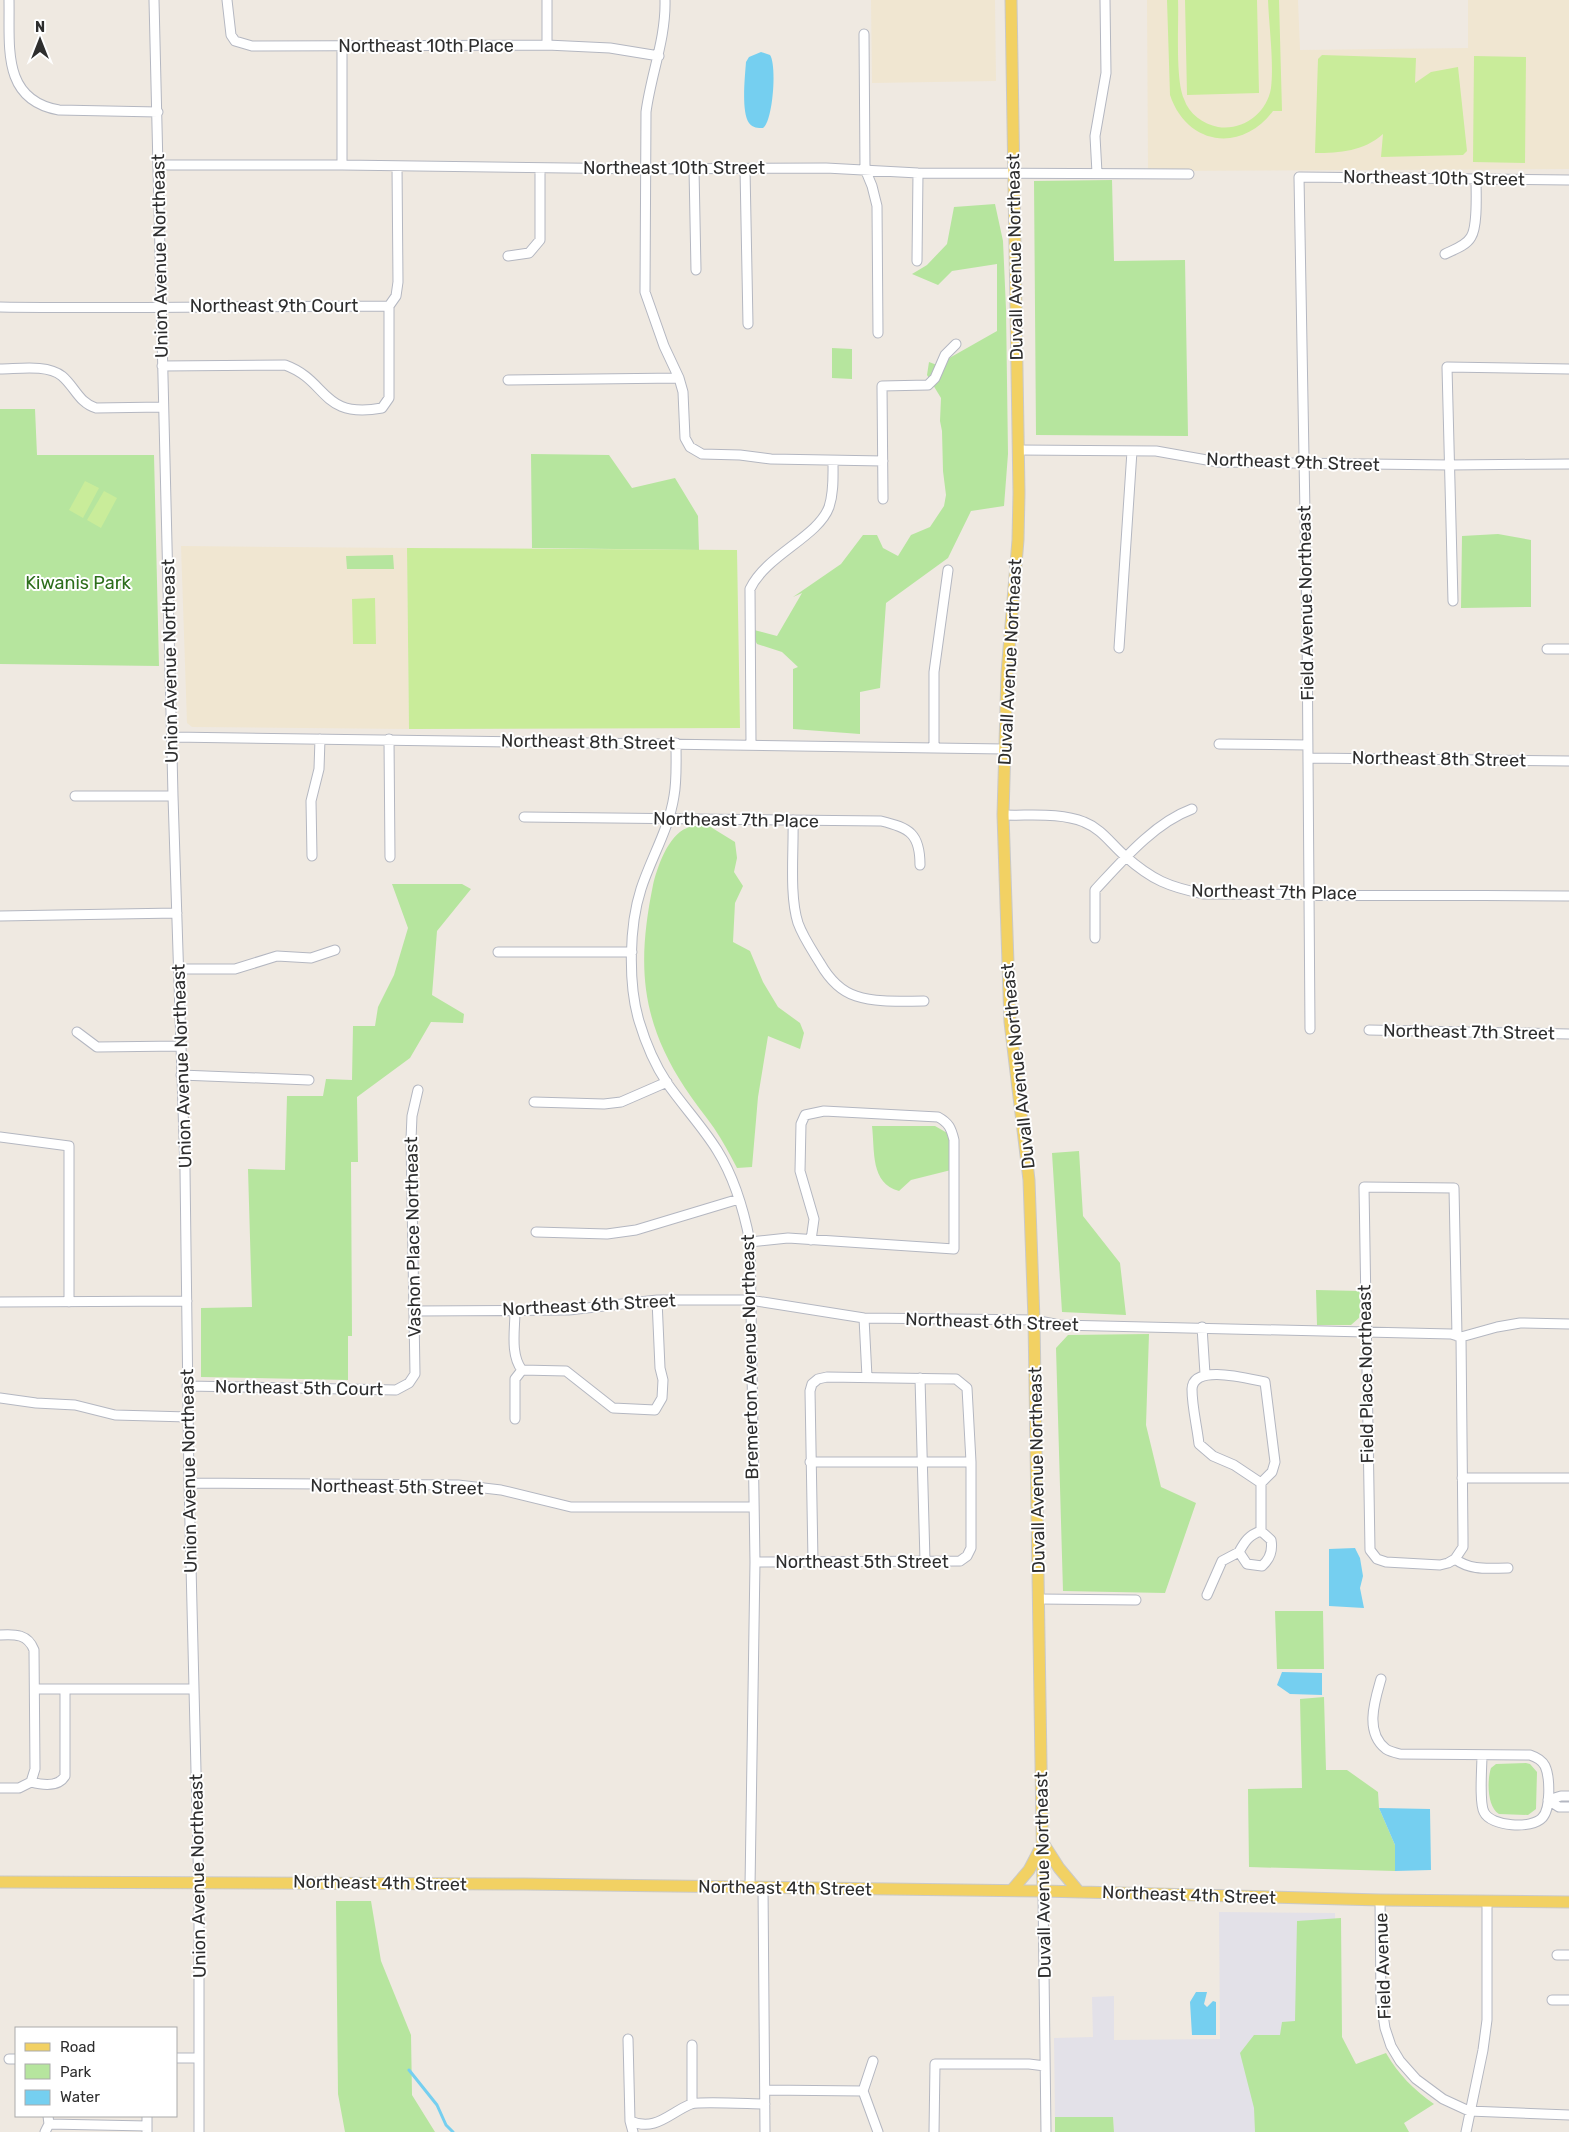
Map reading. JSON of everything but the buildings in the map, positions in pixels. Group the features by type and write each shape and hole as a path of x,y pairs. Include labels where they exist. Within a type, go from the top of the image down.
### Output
{"main road":[{"name":"Duvall Avenue Northeast","path":"1011,0 1018,540 1007,673 1004,815 1010,1022 1028,1180 1034,1320 1043,1891"},
{"path":"1012,1890 1029,1870 1043,1843 1059,1868 1080,1892"},
{"name":"Northeast 4th Street","path":"0,1882 199,1881 1012,1890 1380,1900 1569,1902"}],"street":[{"path":"9,0 12,69 19,88 35,103 59,110 158,112"},
{"name":"Union Avenue Northeast","path":"154,0 158,112 160,306 185,1170 187,1386 199,1881 199,2132"},
{"name":"Northeast 10th Place","path":"228,0 231,35 235,41 243,45 342,47 547,45 610,48 659,56"},
{"path":"547,45 548,0"},
{"path":"665,0 665,26 659,56 650,82 646,112 645,292 658,331 679,378 683,392 685,438 690,447 702,454 740,455 771,459 883,461"},
{"path":"1097,173 1095,136 1106,73 1105,0"},
{"path":"864,34 865,169 877,206 878,333"},
{"path":"342,47 342,165"},
{"name":"Northeast 10th Street","path":"158,165 865,169 918,173 1189,174"},
{"path":"162,366 285,365 296,369 307,377 324,395 344,409 371,410 382,408 389,398 389,306 396,296 398,282 397,166"},
{"path":"508,256 529,253 540,240 540,168"},
{"path":"694,169 696,270"},
{"path":"745,169 748,324"},
{"path":"917,262 918,173"},
{"name":"Northeast 10th Street","path":"1299,177 1569,180"},
{"name":"Field Avenue Northeast","path":"1299,177 1309,758 1310,1029"},
{"path":"1445,254 1462,246 1472,237 1476,179"},
{"path":"0,307 116,308 160,306"},
{"name":"Northeast 9th Court","path":"160,306 389,306"},
{"path":"883,499 882,386 928,385 936,378 945,354 956,344"},
{"path":"1453,601 1447,367 1569,369"},
{"path":"0,369 44,369 54,372 62,376 87,406 96,408 163,407"},
{"path":"508,380 679,378"},
{"name":"Northeast 9th Street","path":"1018,450 1156,451 1218,462 1449,465 1569,464"},
{"path":"1119,648 1132,451"},
{"path":"751,744 750,590 762,570 822,520 829,508 833,494 833,461"},
{"path":"934,747 934,672 948,570"},
{"path":"1547,649 1569,649"},
{"name":"Northeast 8th Street","path":"172,737 1004,749"},
{"path":"312,856 311,801 320,769 320,739"},
{"path":"389,739 390,857"},
{"name":"Bremerton Avenue Northeast","path":"676,743 674,796 668,819 640,890 634,917 632,952 633,993 638,1021 666,1082 696,1118 718,1151 739,1199 750,1242 755,1562 750,1887"},
{"path":"1219,744 1308,745"},
{"name":"Northeast 8th Street","path":"1309,758 1569,761"},
{"path":"75,796 173,796"},
{"path":"1095,938 1095,890 1125,857 1175,815 1192,809"},
{"name":"Northeast 7th Place","path":"1004,815 1064,817 1084,822 1100,830 1125,857 1158,882 1180,890 1204,894 1569,896"},
{"name":"Northeast 7th Place","path":"524,817 881,821 901,826 913,835 920,848 920,865"},
{"path":"794,820 794,901 798,922 805,940 826,974 842,989 856,996 876,1000 924,1001"},
{"path":"0,916 177,913"},
{"path":"178,969 235,969 277,956 310,958 334,950"},
{"path":"498,952 632,952"},
{"name":"Northeast 7th Street","path":"1369,1030 1569,1034"},
{"path":"77,1032 97,1047 180,1046"},
{"path":"181,1075 309,1080"},
{"path":"534,1102 604,1104 620,1102 666,1082"},
{"name":"Vashon Place Northeast","path":"409,1384 415,1374 411,1139 412,1116 418,1090"},
{"path":"750,1242 788,1238 811,1240 954,1249 954,1140 951,1128 946,1122 938,1117 824,1111 804,1115 801,1124 800,1171 814,1219 811,1240"},
{"path":"0,1137 69,1146 69,1302"},
{"name":"Field Place Northeast","path":"1455,1559 1440,1565 1386,1562 1377,1558 1370,1550 1364,1188 1454,1188 1459,1336"},
{"path":"536,1232 607,1234 636,1230 739,1199"},
{"path":"522,1370 566,1371 613,1408 655,1410 660,1405 662,1398 663,1380 660,1368 657,1300"},
{"name":"Northeast 6th Street","path":"415,1311 569,1310 657,1300 750,1300 864,1318 1034,1320 1060,1325 1202,1327 1366,1334 1459,1336 1520,1323 1569,1324"},
{"path":"0,1302 187,1301"},
{"path":"514,1311 516,1356 517,1363 522,1370"},
{"path":"864,1318 867,1377"},
{"path":"1202,1327 1205,1374"},
{"path":"1459,1336 1463,1547 1455,1559 1464,1566 1474,1568 1508,1568"},
{"path":"515,1419 515,1379 522,1370"},
{"path":"1240,1552 1247,1564 1262,1566 1267,1562 1271,1554 1271,1540 1261,1531 1261,1483 1272,1472 1275,1462 1265,1382 1243,1377 1205,1374 1197,1378 1192,1387 1198,1444 1212,1456 1234,1466 1261,1483"},
{"path":"810,1462 971,1462 967,1388 956,1379 920,1378 827,1377 818,1379 812,1384 810,1391 810,1462 812,1561"},
{"path":"920,1378 925,1561"},
{"name":"Northeast 5th Court","path":"187,1386 396,1390 409,1384"},
{"path":"0,1398 36,1403 75,1405 115,1415 188,1417"},
{"name":"Northeast 5th Street","path":"755,1562 960,1561 967,1556 971,1548 971,1462"},
{"path":"1462,1478 1569,1478"},
{"name":"Northeast 5th Street","path":"189,1483 458,1485 501,1490 571,1507 753,1507"},
{"path":"1207,1595 1222,1561 1240,1552 1244,1542 1252,1534 1261,1531"},
{"path":"1039,1599 1136,1600"},
{"path":"0,1634 16,1634 28,1641 34,1650 35,1769 31,1782"},
{"path":"1382,1679 1374,1704 1374,1729 1377,1738 1386,1749 1400,1754 1530,1755 1537,1757 1546,1768 1548,1800 1546,1813 1537,1822 1501,1824 1489,1819 1482,1807 1482,1755"},
{"path":"35,1689 194,1689"},
{"path":"0,1788 19,1788 31,1782 40,1785 57,1784 62,1781 64,1776 64,1689"},
{"path":"1548,1800 1569,1796"},
{"path":"1548,1800 1560,1807 1569,1807"},
{"path":"762,1888 765,2132"},
{"name":"Duvall Avenue Northeast","path":"1043,1891 1046,2132"},
{"name":"Field Avenue","path":"1380,1900 1381,2002 1385,2028 1391,2046 1400,2061 1416,2079 1443,2099 1469,2111"},
{"path":"1466,2132 1469,2111 1484,2050 1487,2020 1487,1902"},
{"path":"1557,1955 1569,1955"},
{"path":"1552,2000 1569,2000"},
{"path":"628,2040 630,2121 633,2132"},
{"path":"692,2045 692,2103"},
{"path":"178,2058 199,2058"},
{"path":"873,2061 863,2091 878,2132"},
{"path":"934,2132 935,2064 1029,2064 1045,2066"},
{"path":"765,2090 863,2091"},
{"path":"630,2121 639,2125 652,2125 692,2103 765,2104"},
{"path":"1469,2111 1569,2115"},
{"path":"47,2124 147,2129"}],"shaded area":[{"path":"871,0 995,0 996,81 872,83"},
{"path":"1147,0 1298,0 1300,50 1468,48 1468,0 1569,0 1569,169 1148,171"},
{"path":"181,546 407,548 409,729 192,727 187,723"},
{"path":"1219,1912 1335,1913 1337,2035 1254,2035 1255,2132 1114,2132 1113,2117 1055,2117 1054,2038 1093,2037 1092,1997 1114,1996 1114,2040 1220,2039"}],"green space":[{"path":"1167,0 1178,0 1179,78 1186,104 1193,114 1202,121 1212,126 1227,127 1245,123 1252,118 1265,105 1269,97 1272,67 1268,0 1279,0 1282,111 1273,111 1260,124 1246,133 1231,138 1216,138 1202,134 1189,125 1178,112 1170,95"},
{"path":"1185,0 1257,0 1259,93 1187,95"},
{"path":"1322,55 1416,58 1415,83 1431,72 1458,67 1467,151 1463,155 1381,157 1383,134 1368,144 1351,150 1315,153 1318,59"},
{"path":"1474,56 1526,57 1525,163 1473,162"},
{"path":"1112,180 1114,261 1185,260 1188,436 1036,435 1034,181"},
{"path":"995,204 1003,241 1006,309 1008,454 1004,506 971,511 948,558 886,603 880,688 860,692 860,734 793,729 793,669 798,667 782,652 757,644 754,638 754,630 777,636 802,593 793,597 841,564 863,535 877,535 883,548 898,556 911,535 930,527 944,506 946,495 940,421 941,398 927,375 929,362 937,365 997,331 997,264 952,271 938,285 912,274 927,265 947,244 954,207"},
{"path":"832,348 852,349 852,379 832,378"},
{"name":"Kiwanis Park","path":"0,409 35,409 37,455 154,455 159,666 0,664"},
{"path":"531,454 609,455 632,488 675,478 698,516 699,550 532,548"},
{"path":"85,481 99,488 83,518 69,510"},
{"path":"104,491 117,498 101,528 87,520"},
{"path":"1498,534 1531,540 1531,607 1461,608 1462,536"},
{"path":"407,548 737,550 740,728 409,729"},
{"path":"393,555 394,569 347,569 346,556"},
{"path":"375,598 376,644 353,644 352,599"},
{"path":"692,826 709,826 735,842 737,858 734,872 743,886 735,903 733,942 750,951 763,982 778,1007 800,1023 804,1033 800,1049 768,1036 758,1097 752,1167 737,1168 717,1133 670,1063 651,1014 646,990 644,966 645,940 657,870 664,853 674,837"},
{"path":"392,884 462,884 471,889 437,931 432,995 464,1014 463,1023 431,1022 410,1058 357,1097 358,1162 351,1162 352,1336 348,1336 348,1380 201,1377 201,1308 252,1307 248,1169 285,1170 287,1096 323,1096 326,1079 352,1080 353,1026 375,1026 378,1007 394,975 408,928"},
{"path":"872,1126 935,1126 949,1134 951,1170 911,1180 899,1191 890,1187 883,1181 876,1165"},
{"path":"1079,1151 1083,1216 1120,1263 1126,1315 1062,1312 1052,1153"},
{"path":"1316,1290 1360,1291 1360,1317 1351,1325 1317,1325"},
{"path":"1149,1334 1146,1425 1161,1487 1196,1503 1165,1593 1063,1591 1056,1348 1068,1335"},
{"path":"1275,1611 1323,1611 1324,1669 1277,1669"},
{"path":"1324,1697 1326,1770 1347,1770 1378,1792 1379,1808 1395,1845 1395,1871 1249,1867 1248,1789 1302,1788 1300,1699"},
{"path":"1496,1764 1530,1764 1537,1772 1536,1809 1528,1815 1499,1814 1495,1811 1490,1800 1489,1779 1491,1768"},
{"path":"336,1901 371,1901 381,1961 411,2035 412,2095 435,2132 345,2132 338,2094"},
{"path":"1341,1918 1342,2037 1356,2064 1386,2053 1407,2081 1434,2104 1404,2123 1409,2132 1255,2132 1254,2108 1240,2053 1254,2035 1280,2035 1282,2022 1295,2021 1297,1921"},
{"path":"1055,2117 1113,2117 1114,2132 1055,2132"}],"water":[{"path":"761,52 770,55 772,61 773,93 766,123 763,128 757,128 749,123 747,118 744,103 744,85 746,62 749,57"},
{"path":"1355,1548 1360,1558 1363,1576 1360,1588 1364,1608 1329,1606 1329,1549"},
{"path":"1282,1672 1322,1673 1322,1695 1290,1694 1277,1685"},
{"path":"1379,1808 1430,1809 1431,1870 1395,1871 1395,1845"},
{"path":"1196,1992 1207,1992 1204,2004 1207,2007 1213,2001 1216,2002 1216,2035 1192,2035 1190,2002"}],"waterway":[{"path":"409,2070 437,2105 446,2125 453,2132"}]}
